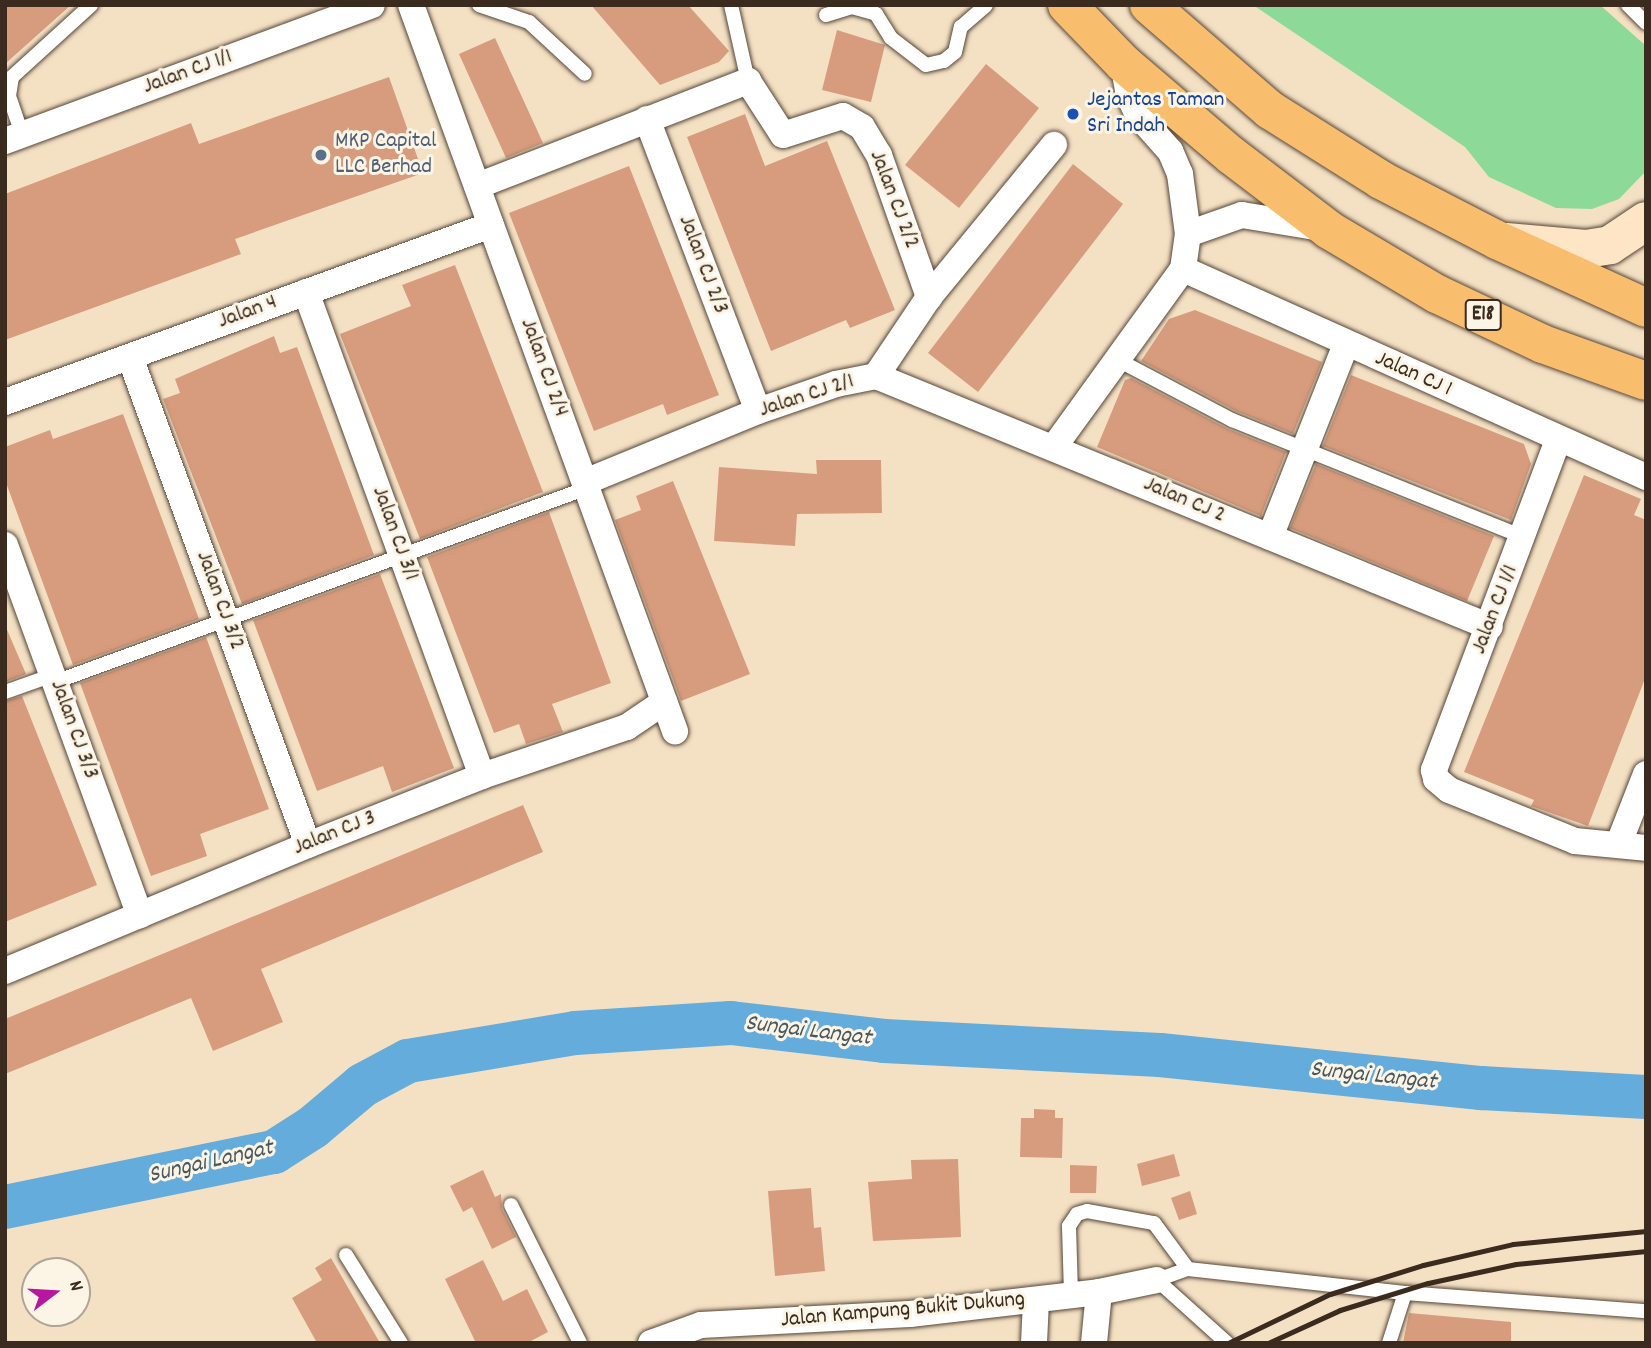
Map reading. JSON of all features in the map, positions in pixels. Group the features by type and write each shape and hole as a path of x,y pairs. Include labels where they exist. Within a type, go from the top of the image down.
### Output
{"highway":[{"name":"E18","path":"1068,5 1123,63 1232,156 1329,230 1448,299 1543,344 1646,381"},
{"path":"1149,5 1270,110 1381,180 1497,240 1646,308"}],"street":[{"name":"Jalan CJ 1/1","path":"14,137 372,5"},
{"name":"Jalan CJ 2/4","path":"411,5 675,731"},
{"path":"1054,447 1183,268 1188,234 1180,174 1170,151 1138,116 1129,96 1123,63"},
{"path":"477,186 748,81"},
{"name":"Jalan CJ 2/2","path":"748,81 783,135 843,116 862,127 879,155 929,297"},
{"name":"Jalan CJ 2/3","path":"647,119 758,411"},
{"name":"Jalan CJ 2/1","path":"586,485 758,411 836,384 876,376 929,297 1054,145"},
{"path":"1188,234 1242,215 1329,230"},
{"path":"1497,240 1586,249 1610,244 1646,221"},
{"name":"Jalan 4","path":"5,402 491,225"},
{"name":"Jalan CJ 1","path":"1183,268 1558,440 1646,477"},
{"name":"Jalan CJ 3/1","path":"306,292 482,776"},
{"path":"1270,537 1346,344"},
{"name":"Jalan CJ 3/2","path":"130,356 307,845"},
{"name":"Jalan CJ 2","path":"876,376 1490,627"},
{"name":"Jalan CJ 1/1","path":"1558,440 1490,627 1434,770 1436,779 1449,789 1541,830 1574,841 1619,843"},
{"name":"Jalan CJ 3/3","path":"5,545 140,915"},
{"name":"Jalan CJ 3","path":"5,971 307,845 482,776 627,727 664,702"},
{"path":"1646,774 1619,843 1646,848"},
{"name":"Jalan Kampung Bukit Dukung","path":"651,1343 701,1325 883,1316 1099,1292 1157,1280"},
{"path":"1094,1343 1099,1292"},
{"path":"1034,1343 1036,1300"}],"lane":[{"path":"14,137 9,96 12,77 91,5"},
{"path":"479,5 507,8 529,22 585,74"},
{"path":"731,5 748,81"},
{"path":"826,15 852,7 876,14 891,38 926,65 944,61 955,52 961,27 986,5"},
{"path":"1634,7 1646,23"},
{"path":"1118,360 1232,420 1523,537"},
{"path":"5,692 54,679 226,620 586,485"},
{"path":"511,1206 580,1343"},
{"path":"1071,1294 1069,1226 1087,1210 1154,1223 1188,1269"},
{"path":"346,1255 401,1343"},
{"path":"1227,1343 1157,1280 1188,1269 1405,1293 1646,1311"},
{"path":"1389,1343 1405,1293"}],"green space":[{"path":"1253,5 1600,5 1646,46 1646,171 1619,199 1592,209 1556,208 1489,177 1465,147"}],"building":[{"path":"5,5 71,5 5,64"},
{"path":"591,5 688,5 729,51 719,62 660,85"},
{"path":"837,30 885,45 871,102 822,90"},
{"path":"495,38 543,143 506,158 459,54"},
{"path":"986,64 1039,108 959,208 905,165"},
{"path":"389,77 423,173 235,239 241,254 5,340 5,194 191,123 199,144"},
{"path":"745,114 765,166 827,141 895,310 850,328 846,320 771,351 687,137"},
{"path":"1073,164 1123,204 978,392 928,353"},
{"path":"629,166 719,395 667,415 663,404 594,431 509,213"},
{"path":"455,265 543,492 420,539 340,334 411,306 402,285"},
{"path":"1195,310 1322,362 1293,434 1236,411 1141,361 1169,319"},
{"path":"274,336 280,353 297,347 374,555 242,604 163,399 180,393 175,379"},
{"path":"1351,375 1524,444 1531,464 1511,520 1323,446"},
{"path":"1131,378 1228,429 1286,452 1261,516 1097,447 1125,380"},
{"path":"123,414 199,619 73,665 5,480 5,447 50,430 53,439"},
{"path":"816,460 881,460 882,513 797,514 795,546 714,541 719,467 817,474"},
{"path":"1316,464 1494,536 1467,601 1290,528"},
{"path":"1584,475 1641,499 1634,515 1646,520 1646,676 1588,826 1531,806 1534,800 1464,772"},
{"path":"673,481 750,674 681,701 615,520 641,510 636,496"},
{"path":"549,512 611,683 552,704 563,732 526,744 519,724 494,733 427,557"},
{"path":"380,574 454,768 392,792 383,766 317,791 253,620"},
{"path":"5,625 26,674 5,682"},
{"path":"206,637 269,809 200,834 207,856 151,876 80,683"},
{"path":"22,696 97,885 5,922 5,701"},
{"path":"523,805 543,852 261,969 283,1022 213,1051 191,998 5,1074 5,1019"},
{"path":"1034,1109 1055,1110 1055,1118 1063,1118 1062,1158 1020,1157 1021,1118 1034,1118"},
{"path":"1174,1154 1180,1176 1142,1186 1137,1164"},
{"path":"958,1159 961,1237 873,1241 868,1182 912,1179 911,1160"},
{"path":"1070,1165 1097,1166 1096,1193 1070,1193"},
{"path":"483,1170 495,1197 501,1194 502,1209 516,1237 492,1249 472,1207 463,1212 450,1186"},
{"path":"811,1188 814,1228 821,1227 825,1271 775,1276 768,1191"},
{"path":"1190,1191 1197,1214 1179,1220 1171,1198"},
{"path":"331,1258 380,1343 317,1343 292,1298 322,1280 315,1268"},
{"path":"483,1260 503,1301 527,1289 548,1332 527,1343 476,1343 445,1279"},
{"path":"1409,1313 1511,1322 1511,1343 1403,1343"}],"waterway":[{"name":"Sungai Langat","path":"5,1207 274,1152 313,1127 363,1085 408,1061 575,1033 731,1023 884,1041 1160,1055 1481,1088 1646,1097"}],"railway":[{"path":"1228,1343 1330,1294 1423,1265 1513,1244 1646,1231"},
{"path":"1268,1343 1340,1310 1428,1283 1516,1264 1646,1251"}],"place":[{"name":"Jejantas Taman Sri Indah","path":"1073,114"},
{"name":"MKP Capital LLC Berhad","path":"321,155"}]}
